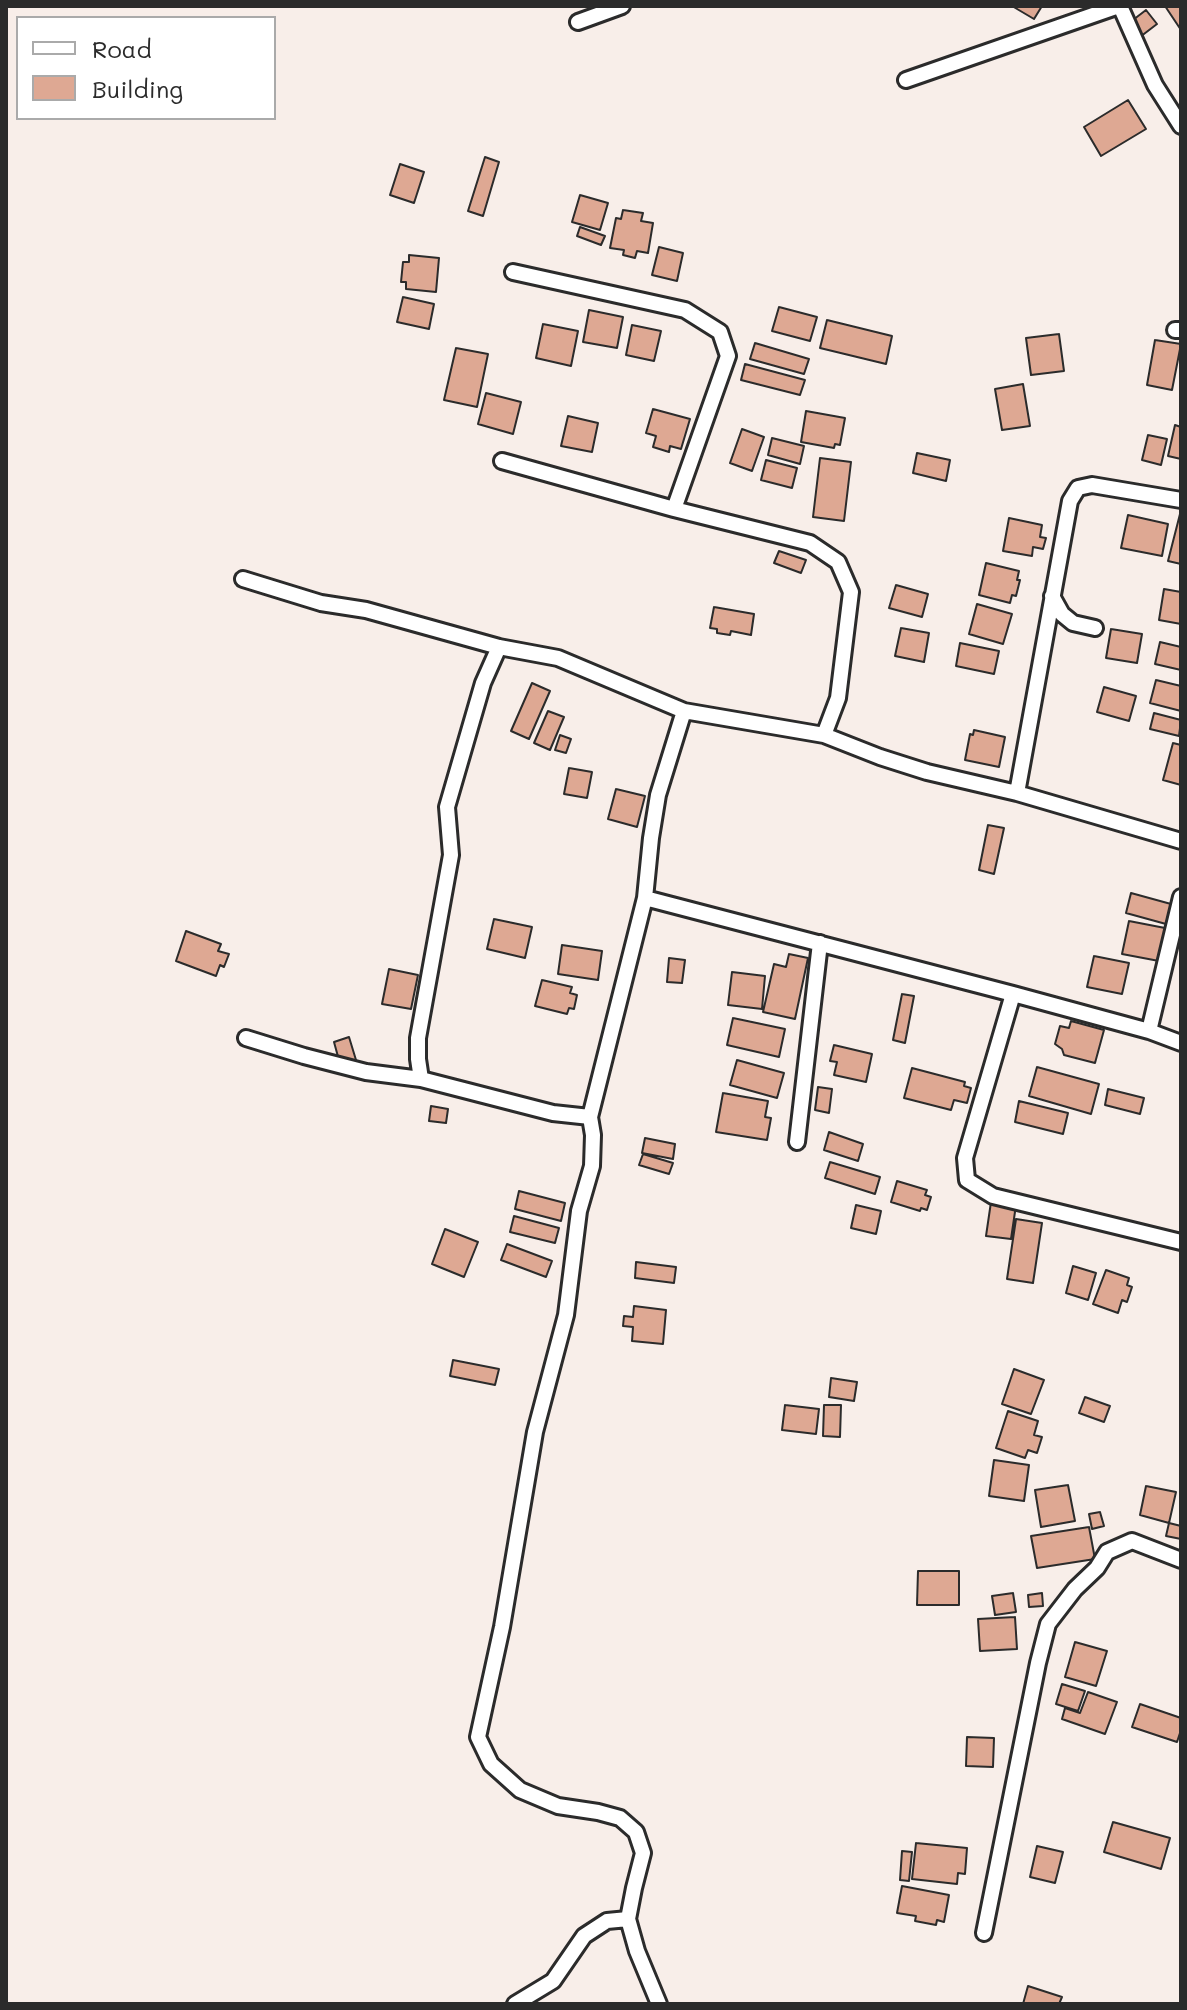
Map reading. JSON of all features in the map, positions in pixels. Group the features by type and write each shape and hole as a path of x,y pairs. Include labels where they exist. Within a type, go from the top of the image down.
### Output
{"street":[{"path":"578,22 622,6"},
{"path":"906,80 1119,6 1155,85 1181,126"},
{"path":"513,272 685,310 720,332 728,356 674,509"},
{"path":"502,461 810,543 838,562 851,592 838,698 824,735"},
{"path":"1017,793 1070,501 1078,488 1092,485 1181,500"},
{"path":"243,579 321,603 366,610 499,647 558,658 684,711 824,735 927,772 1017,793 1181,841"},
{"path":"1052,596 1062,614 1073,623 1095,628"},
{"path":"421,1079 418,1038 451,855 447,807 483,683 499,647"},
{"path":"659,2004 637,1951 628,1919 643,1853 636,1832 620,1818 558,1806 520,1790 491,1764 478,1737 502,1627 535,1432 566,1315 579,1211 592,1166 590,1117 645,898 658,795 684,711"},
{"path":"1149,1031 1181,897"},
{"path":"645,898 1013,994 1149,1031 1181,1043"},
{"path":"797,1142 820,943"},
{"path":"1013,994 965,1158 967,1180 993,1196 1181,1242"},
{"path":"246,1038 366,1072 421,1079 553,1113 590,1117"},
{"path":"984,1933 1048,1624 1075,1589 1097,1568 1107,1552 1132,1541 1181,1560"},
{"path":"515,2004 553,1981 584,1936 607,1921 628,1919"}],"building":[{"path":"1012,6 1042,6 1034,19"},
{"path":"1165,6 1181,6 1181,30"},
{"path":"1146,10 1157,24 1140,37 1129,23"},
{"path":"1128,100 1146,129 1101,156 1084,127"},
{"path":"485,157 499,162 483,216 468,211"},
{"path":"400,164 424,172 414,203 390,195"},
{"path":"580,195 608,203 600,230 572,222"},
{"path":"623,210 643,213 641,221 653,223 648,253 637,251 635,258 623,255 624,250 610,248 616,218 621,219"},
{"path":"580,227 605,236 601,245 577,236"},
{"path":"659,247 683,253 677,281 652,275"},
{"path":"409,255 439,258 436,292 406,289 406,282 401,282 403,262 409,262"},
{"path":"403,297 434,304 429,329 397,322"},
{"path":"779,307 817,317 810,341 772,331"},
{"path":"589,310 623,317 617,348 583,342"},
{"path":"827,320 892,336 886,364 820,348"},
{"path":"543,324 578,331 571,366 536,358"},
{"path":"632,325 661,331 654,361 626,355"},
{"path":"1059,334 1064,371 1031,375 1026,338"},
{"path":"1155,340 1181,344 1172,390 1147,385"},
{"path":"755,343 809,359 804,374 750,359"},
{"path":"456,348 488,354 477,407 444,400"},
{"path":"745,364 805,380 800,395 741,380"},
{"path":"1023,384 1030,426 1002,430 995,389"},
{"path":"486,393 521,402 513,434 478,424"},
{"path":"653,409 690,419 681,449 670,446 669,452 653,447 656,436 646,433"},
{"path":"806,411 845,418 840,445 835,444 834,448 801,442"},
{"path":"568,416 598,423 592,452 561,446"},
{"path":"1175,425 1181,427 1181,459 1168,456"},
{"path":"742,429 764,437 752,471 730,463"},
{"path":"1148,435 1167,439 1161,465 1142,460"},
{"path":"772,438 804,446 800,464 768,455"},
{"path":"917,453 950,460 946,481 913,473"},
{"path":"820,458 851,462 844,521 813,517"},
{"path":"766,460 797,468 792,488 761,480"},
{"path":"1181,514 1181,564 1168,561"},
{"path":"1128,515 1168,524 1162,556 1121,548"},
{"path":"1009,518 1042,525 1040,537 1046,538 1043,549 1033,547 1032,556 1003,551"},
{"path":"779,551 806,560 801,573 774,563"},
{"path":"986,563 1019,571 1016,596 1012,595 1010,603 979,595"},
{"path":"896,585 928,594 922,617 889,608"},
{"path":"1164,589 1181,592 1181,624 1159,620"},
{"path":"977,604 1012,614 1003,644 969,634"},
{"path":"714,607 754,614 751,635 731,631 730,635 717,633 717,629 710,628"},
{"path":"901,628 929,633 924,662 895,656"},
{"path":"1111,629 1142,634 1137,663 1106,658"},
{"path":"1160,642 1181,647 1181,670 1155,664"},
{"path":"960,643 999,651 994,674 956,666"},
{"path":"1156,680 1181,686 1181,711 1150,703"},
{"path":"532,683 550,691 529,739 511,731"},
{"path":"1104,687 1136,696 1129,721 1097,712"},
{"path":"548,711 564,717 550,750 534,743"},
{"path":"1154,713 1181,720 1179,736 1150,729"},
{"path":"974,730 1005,737 999,767 965,760 970,734 973,735"},
{"path":"560,735 571,739 566,753 555,750"},
{"path":"1173,743 1181,745 1181,785 1163,780"},
{"path":"569,768 592,772 587,798 564,794"},
{"path":"616,789 645,796 637,827 608,819"},
{"path":"988,825 1004,828 994,874 979,870"},
{"path":"1131,893 1171,904 1166,924 1126,913"},
{"path":"494,919 532,927 525,958 487,949"},
{"path":"1129,921 1165,928 1159,961 1122,954"},
{"path":"186,931 221,944 218,951 229,954 216,976 176,961"},
{"path":"562,945 602,951 598,980 558,974"},
{"path":"789,954 808,958 795,1019 763,1012 774,964 786,967"},
{"path":"1094,956 1129,963 1122,994 1087,987"},
{"path":"669,958 685,960 682,983 667,982"},
{"path":"389,969 418,975 411,1009 382,1004"},
{"path":"732,972 765,976 762,1009 728,1005"},
{"path":"542,980 572,987 570,993 577,995 574,1009 569,1008 567,1014 535,1006"},
{"path":"902,994 914,996 905,1043 893,1040"},
{"path":"733,1018 785,1029 779,1057 727,1045"},
{"path":"1071,1021 1104,1030 1095,1063 1064,1055 1055,1044 1060,1026 1069,1028"},
{"path":"349,1037 356,1060 340,1064 334,1042"},
{"path":"834,1045 872,1054 866,1082 834,1075 837,1062 830,1061"},
{"path":"737,1060 784,1073 777,1098 730,1085"},
{"path":"1037,1067 1099,1084 1091,1114 1029,1096"},
{"path":"912,1068 965,1082 964,1086 971,1088 967,1103 954,1100 951,1110 904,1098"},
{"path":"818,1087 832,1089 829,1113 815,1110"},
{"path":"1108,1089 1144,1098 1140,1114 1105,1105"},
{"path":"723,1093 768,1101 765,1117 771,1118 767,1140 716,1132"},
{"path":"1019,1101 1068,1113 1063,1134 1015,1122"},
{"path":"431,1106 448,1109 446,1123 429,1121"},
{"path":"829,1132 863,1144 858,1161 824,1150"},
{"path":"645,1138 675,1144 673,1159 642,1153"},
{"path":"643,1154 673,1163 669,1174 639,1165"},
{"path":"830,1162 880,1177 875,1194 825,1178"},
{"path":"897,1181 927,1190 925,1195 931,1197 927,1210 921,1208 920,1211 891,1202"},
{"path":"519,1191 565,1203 561,1221 515,1209"},
{"path":"991,1202 1016,1205 1011,1239 986,1236"},
{"path":"856,1205 881,1211 876,1234 851,1228"},
{"path":"514,1216 559,1228 555,1243 510,1232"},
{"path":"1016,1219 1042,1223 1033,1283 1007,1279"},
{"path":"445,1229 478,1242 464,1277 432,1264"},
{"path":"507,1244 552,1261 546,1277 501,1260"},
{"path":"636,1262 676,1267 674,1283 635,1278"},
{"path":"1073,1266 1096,1273 1088,1300 1066,1293"},
{"path":"1106,1270 1129,1278 1127,1285 1132,1287 1127,1302 1122,1300 1118,1313 1093,1304"},
{"path":"634,1306 666,1310 663,1344 632,1341 633,1327 623,1326 624,1316 633,1317"},
{"path":"453,1360 499,1369 495,1385 450,1376"},
{"path":"1014,1369 1044,1380 1031,1414 1002,1404"},
{"path":"831,1378 857,1382 854,1401 829,1397"},
{"path":"1085,1397 1110,1406 1104,1422 1079,1413"},
{"path":"785,1405 819,1409 816,1434 782,1430"},
{"path":"824,1405 841,1405 840,1437 823,1436"},
{"path":"1008,1411 1038,1421 1034,1435 1042,1437 1037,1453 1028,1450 1025,1458 996,1448"},
{"path":"994,1460 1029,1465 1024,1501 989,1496"},
{"path":"1068,1485 1075,1521 1041,1527 1035,1490"},
{"path":"1146,1486 1176,1492 1169,1523 1140,1515"},
{"path":"1100,1512 1104,1526 1092,1529 1089,1514"},
{"path":"1169,1523 1181,1526 1181,1539 1166,1536"},
{"path":"1089,1527 1095,1559 1037,1568 1031,1536"},
{"path":"918,1571 959,1571 959,1605 917,1605"},
{"path":"1013,1593 1016,1612 995,1615 992,1596"},
{"path":"1042,1593 1043,1606 1029,1607 1028,1595"},
{"path":"1015,1617 1017,1649 980,1651 978,1619"},
{"path":"1075,1642 1107,1651 1096,1686 1065,1677"},
{"path":"1062,1684 1085,1691 1078,1711 1056,1704"},
{"path":"1088,1692 1117,1702 1105,1734 1062,1719 1065,1708 1080,1713"},
{"path":"1140,1704 1181,1718 1177,1742 1132,1727"},
{"path":"967,1737 994,1738 993,1767 966,1766"},
{"path":"1113,1822 1170,1838 1161,1869 1104,1852"},
{"path":"916,1843 967,1848 965,1874 958,1873 957,1884 912,1879"},
{"path":"1037,1846 1063,1852 1055,1883 1030,1877"},
{"path":"902,1851 912,1852 909,1881 900,1880"},
{"path":"902,1886 949,1895 944,1922 937,1920 936,1925 915,1921 916,1916 897,1913"},
{"path":"1028,1986 1062,1997 1059,2004 1023,2004"}]}
